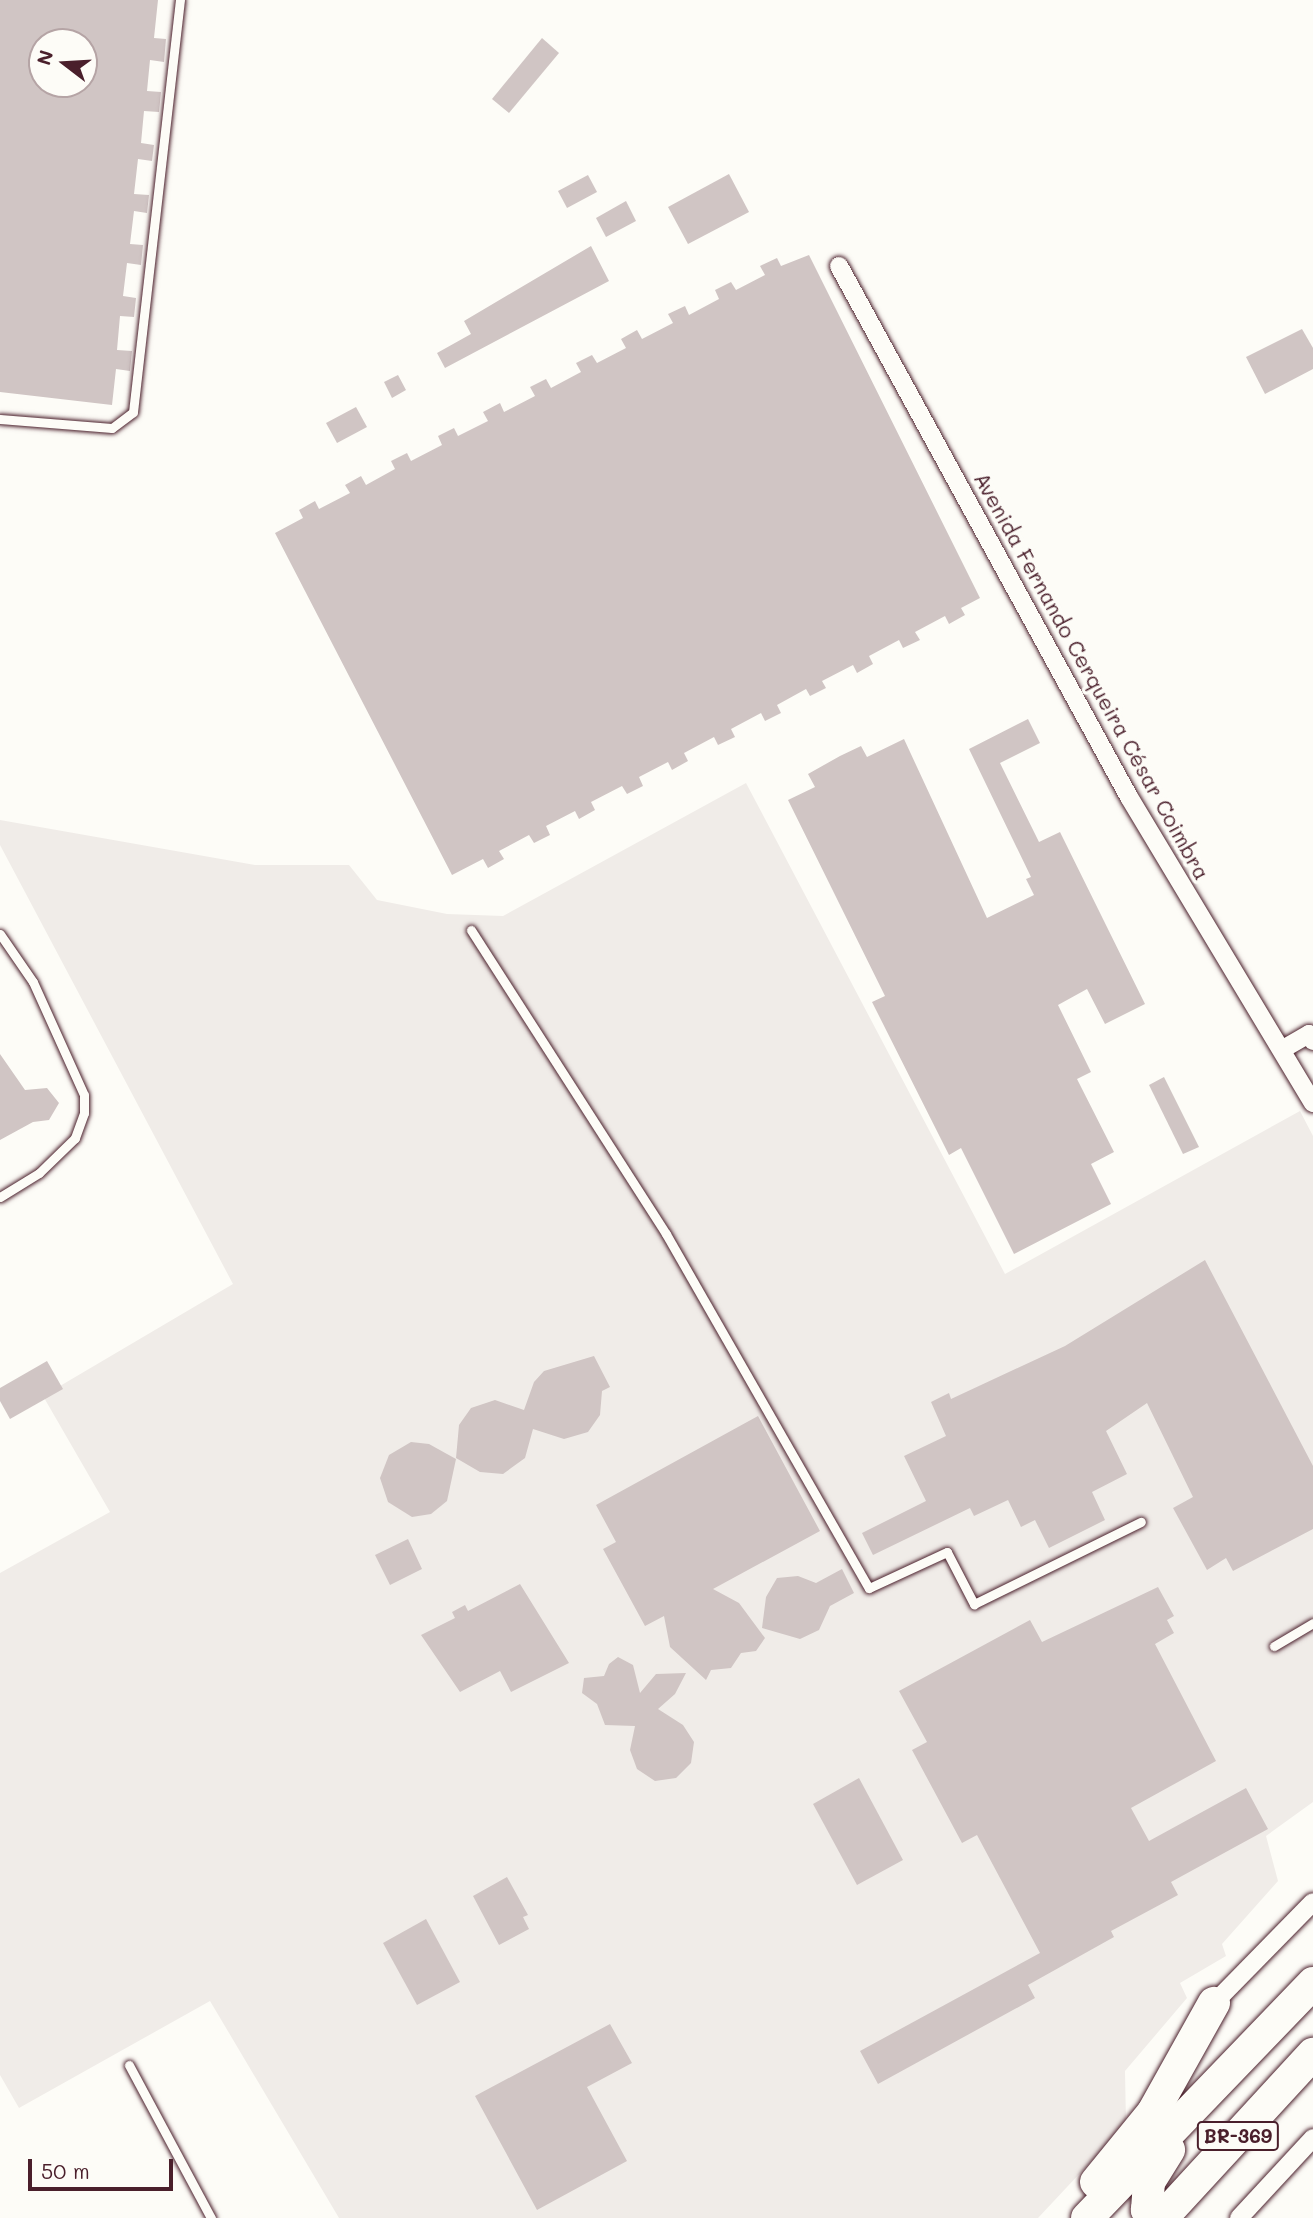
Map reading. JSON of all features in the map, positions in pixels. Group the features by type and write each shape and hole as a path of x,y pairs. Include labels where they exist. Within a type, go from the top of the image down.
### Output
{"highway":[{"name":"BR-369","path":"1087,2218 1313,1983"},
{"path":"1067,2218 1153,2112 1214,2003"},
{"name":"BR-369","path":"1162,2218 1313,2054"},
{"path":"1154,2218 1147,2197 1160,2161 1242,2059"}],"street":[{"name":"Avenida Fernando Cerqueira César Coimbra","path":"839,266 1129,797 1283,1049 1313,1103"},
{"path":"1283,1049 1311,1037"},
{"path":"1214,2003 1313,1902"},
{"path":"1239,2218 1313,2138"}],"lane":[{"path":"0,419 112,428 133,412 180,0"},
{"path":"471,930 666,1234 870,1588 947,1552 974,1604 1141,1522"},
{"path":"0,934 33,982 84,1095 84,1113 75,1138 39,1173 0,1197"},
{"path":"1274,1646 1313,1623"},
{"path":"129,2065 211,2218"}],"shaded area":[{"path":"746,783 1005,1274 1300,1111 1313,1136 1313,1802 1266,1836 1278,1881 1222,1944 1226,1956 1180,1983 1187,1998 1125,2071 1126,2124 1038,2218 339,2218 210,2001 19,2108 0,2075 0,1573 110,1512 43,1396 233,1284 0,845 0,820 255,865 349,865 377,900 447,914 503,916"}],"building":[{"path":"0,0 158,0 154,38 166,39 164,62 150,60 147,91 161,92 159,112 144,111 141,143 154,145 152,161 138,159 134,194 149,195 147,213 134,211 130,244 143,245 141,265 127,263 123,296 136,298 134,317 120,316 117,350 132,351 130,371 116,369 112,405 0,392"},
{"path":"542,38 559,53 509,113 492,99"},
{"path":"729,174 749,212 688,244 668,207"},
{"path":"588,175 597,192 567,208 558,191"},
{"path":"626,201 636,221 606,237 596,218"},
{"path":"591,246 609,281 445,368 437,353 471,334 464,321"},
{"path":"809,255 980,598 961,608 965,615 949,624 945,616 915,632 920,640 903,648 899,640 869,656 873,664 857,673 853,665 822,681 826,688 810,696 806,689 777,705 781,713 765,721 761,713 731,729 735,737 718,745 714,737 684,753 688,761 672,770 668,762 639,777 643,786 627,794 622,786 591,802 595,810 579,819 575,811 546,826 550,835 534,843 529,835 499,851 504,859 488,868 483,859 452,875 275,533 303,518 299,510 315,501 319,509 350,493 345,485 361,476 366,485 395,469 391,461 407,453 411,461 442,445 438,436 454,428 458,436 488,421 483,412 500,403 504,412 535,396 530,387 546,379 551,388 581,372 576,363 592,355 597,363 626,348 621,339 637,330 642,339 673,323 668,314 685,306 689,315 719,299 715,290 731,282 736,290 765,275 760,266 777,258 781,266"},
{"path":"1302,329 1313,348 1313,369 1265,394 1246,357"},
{"path":"398,375 406,390 392,398 384,382"},
{"path":"356,407 367,427 337,443 326,423"},
{"path":"1028,719 1040,743 1000,763 1039,842 1060,832 1145,1004 1105,1024 1087,989 1058,1005 1091,1072 1077,1079 1114,1152 1091,1164 1111,1204 1014,1254 961,1148 949,1155 872,1002 885,996 788,800 815,787 808,774 840,756 861,746 867,757 904,739 987,918 1034,895 1026,879 1031,877 969,749"},
{"path":"0,1054 25,1090 47,1088 59,1103 49,1120 33,1122 0,1140"},
{"path":"1164,1077 1199,1147 1183,1154 1149,1085"},
{"path":"1205,1260 1313,1466 1313,1529 1233,1571 1226,1558 1207,1570 1173,1508 1193,1497 1147,1403 1106,1431 1127,1474 1092,1492 1105,1520 1049,1548 1035,1520 1021,1527 1008,1500 974,1516 970,1508 873,1555 862,1533 926,1501 904,1456 946,1436 931,1402 949,1393 951,1399 1065,1346"},
{"path":"594,1356 610,1387 602,1391 600,1415 588,1432 564,1439 533,1429 525,1458 503,1474 480,1472 456,1458 459,1425 471,1408 495,1400 524,1410 534,1382 544,1371"},
{"path":"47,1361 63,1389 10,1419 0,1401 0,1388"},
{"path":"758,1416 820,1531 713,1589 739,1603 765,1638 756,1651 741,1653 731,1668 711,1670 706,1680 670,1647 664,1616 645,1626 603,1549 616,1542 596,1505"},
{"path":"411,1442 429,1444 456,1459 447,1501 431,1514 412,1517 388,1502 380,1478 389,1455"},
{"path":"408,1539 422,1569 390,1585 375,1555"},
{"path":"842,1569 854,1593 830,1606 819,1630 800,1639 762,1628 766,1597 777,1578 798,1576 816,1583"},
{"path":"520,1584 569,1663 511,1692 500,1671 460,1692 421,1635 455,1618 452,1612 465,1605 468,1611"},
{"path":"1158,1587 1174,1616 1167,1620 1174,1633 1155,1644 1216,1761 1131,1808 1149,1841 1246,1788 1268,1829 1171,1882 1178,1895 1111,1931 1114,1937 1028,1985 1035,1998 878,2084 860,2051 1040,1953 977,1835 962,1843 912,1750 927,1742 899,1691 1030,1620 1042,1642"},
{"path":"618,1657 633,1665 640,1693 656,1674 686,1673 675,1694 658,1709 683,1725 694,1742 691,1763 676,1778 655,1781 637,1769 630,1750 635,1726 605,1725 597,1704 582,1693 584,1678 604,1676 609,1664"},
{"path":"859,1778 903,1860 857,1885 813,1804"},
{"path":"507,1877 528,1915 523,1917 529,1929 499,1945 473,1896"},
{"path":"426,1919 460,1982 417,2005 383,1943"},
{"path":"610,2024 632,2063 587,2087 627,2161 537,2210 475,2096"}]}
